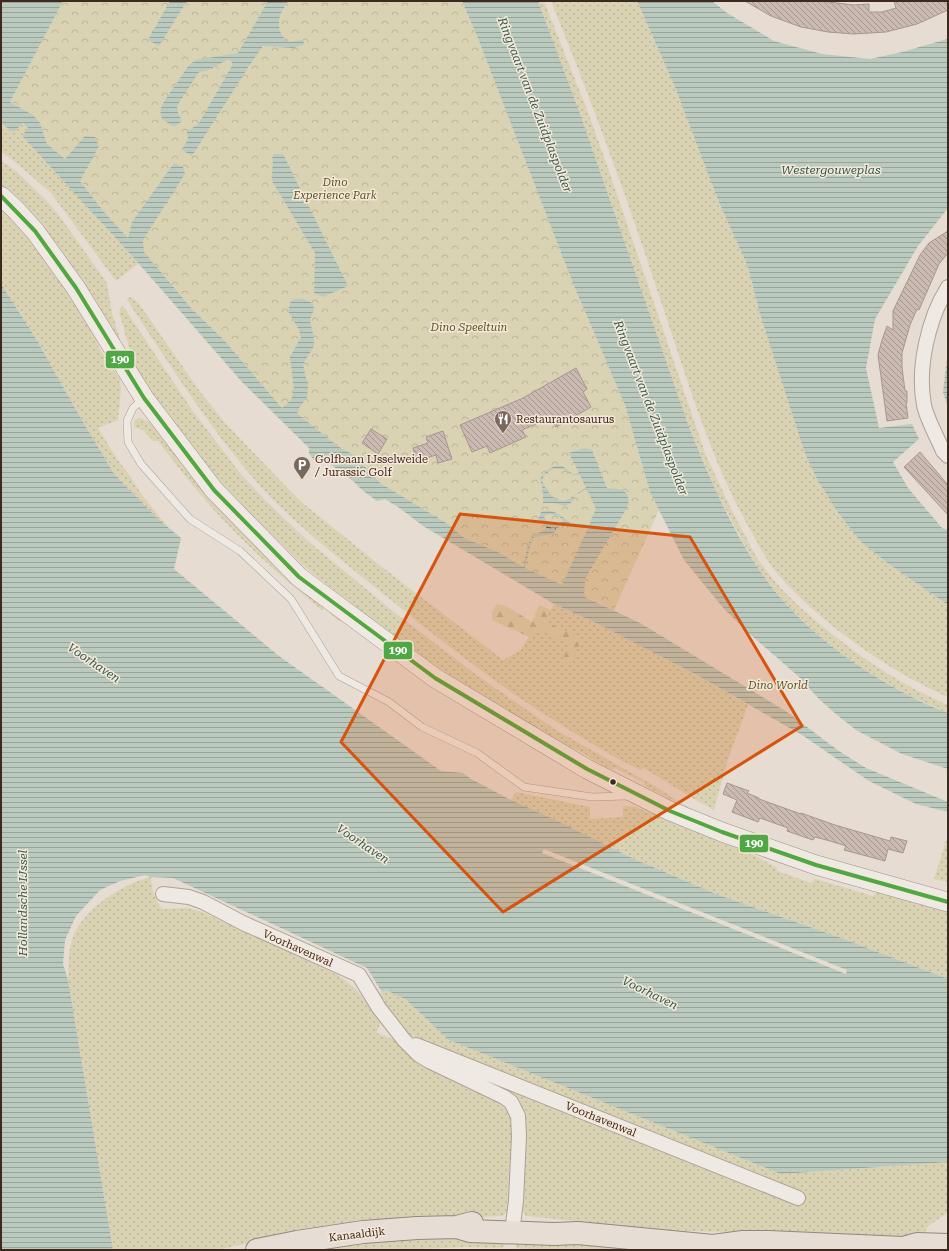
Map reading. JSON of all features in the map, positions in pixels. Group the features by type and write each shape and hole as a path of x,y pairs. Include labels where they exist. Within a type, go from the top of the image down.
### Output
{"main road":[{"name":"Kanaaldijk","path":"257,1250 363,1232 457,1227 470,1223 556,1226 578,1233"},
{"name":"Kanaaldijk","path":"457,1227 470,1232 554,1234 578,1233 720,1248 743,1242 906,1249 917,1244 948,1245"}],"street":[{"path":"2,197 35,230 71,282 144,398 214,490 299,577 435,678 587,769 640,796 670,811 707,826 816,865 948,902"},
{"path":"948,287 928,334 922,371 924,406 943,450 948,456"},
{"name":"Voorhavenwal","path":"163,894 189,897 203,902 243,923 359,976 379,1008 404,1040 419,1055 504,1097 511,1102 518,1116 519,1136 516,1201 513,1224"},
{"name":"Voorhavenwal","path":"404,1040 798,1198"}],"lane":[{"path":"144,398 133,408 127,421 128,442 141,464 190,519 240,551 291,599 339,676 389,702 422,727 477,753 524,788 592,797 640,796"}],"highlighted area":[{"path":"460,514 690,537 802,726 503,912 341,742"}],"green space":[{"name":"Dino Experience Park","path":"63,1 462,1 574,286 625,405 650,492 659,510 614,610 523,567 498,552 464,538 448,524 379,483 354,455 339,447 298,414 283,409 224,340 191,308 105,213 65,160 47,144 40,123 33,115 10,102"},
{"path":"538,1 544,1 586,107 705,453 729,505 754,553 781,588 799,606 841,641 900,681 948,705 948,713 910,696 849,661 788,606 766,579 750,555 718,495 689,427 579,111"},
{"path":"551,1 637,1 675,87 718,200 748,267 759,311 806,456 818,481 839,514 860,541 890,565 948,605 948,697 889,666 835,628 786,584 772,567 762,551 733,497 709,442 622,186"},
{"path":"1,123 11,131 15,131 23,123 28,128 22,136 139,263 116,281 51,193 14,161 1,152"},
{"path":"1,161 16,171 46,200 58,214 107,283 112,313 120,339 120,344 1,189"},
{"path":"1,206 19,222 95,332 97,343 102,353 120,379 121,388 118,420 98,428 142,495 168,527 158,519 114,474 35,337 1,284"},
{"path":"129,297 135,300 142,308 198,389 226,424 300,501 382,567 503,660 521,650 529,637 540,630 554,604 604,627 701,678 748,705 728,759 714,810 644,768 641,770 618,759 552,719 508,689 422,625 304,529 261,487 224,443 127,300"},
{"path":"123,306 192,410 240,473 267,502 309,542 394,612 479,677 556,730 656,787 694,811 645,786 645,783 615,768 612,770 597,762 486,699 395,638 306,568 264,528 214,475 180,433 136,371 119,312"},
{"path":"139,418 155,425 342,618 340,622 330,614 331,612 325,607 322,610 294,587 239,537 199,493 158,441 153,441 143,430 134,427 135,420"},
{"path":"497,604 506,606 532,622 539,605 551,610 545,621 582,639 569,665 562,660 570,644 540,630 529,637 492,620 492,612"},
{"path":"516,792 590,807 590,819 623,817 623,806 635,807 735,845 776,867 778,871 811,883 815,879 873,896 878,891 948,911 948,979 841,938 716,894 632,858 560,822 511,800"},
{"path":"948,835 948,882 934,879"},
{"path":"151,877 157,902 163,909 188,908 202,912 338,975 356,989 385,1024 380,1023 377,1033 395,1040 419,1063 502,1103 508,1111 513,1124 510,1210 502,1216 452,1218 282,1236 217,1250 113,1250 68,980 69,955 72,940 77,929 84,918 93,909 116,892 140,880"},
{"path":"386,990 405,999 449,1040 781,1174 948,1162 948,1212 927,1227 923,1238 659,1230 526,1216 521,1205 520,1104 425,1053 803,1195 403,1032 385,1007 379,993"},
{"path":"493,1236 500,1240 504,1245 503,1248 466,1247 400,1250 306,1250 396,1239"},
{"path":"522,1239 679,1250 545,1250 516,1248 515,1244"}],"water":[{"path":"1,1 63,1 10,102 33,115 40,123 47,144 65,159 85,136 95,137 99,146 80,181 105,213 128,238 132,222 174,163 183,167 185,174 143,240 144,252 191,308 224,340 282,408 291,400 294,390 290,357 301,337 299,330 288,311 291,301 303,299 313,304 314,309 310,320 314,346 303,364 308,388 307,397 297,411 298,414 339,447 354,455 380,483 448,524 464,538 498,552 523,567 530,541 533,537 546,528 546,524 543,521 538,520 541,512 553,512 560,515 570,523 589,525 596,509 587,489 577,494 571,503 565,506 553,503 543,503 543,490 540,479 544,473 551,468 558,466 562,466 573,474 579,473 569,453 585,448 592,450 607,488 624,491 629,500 628,506 585,579 585,597 640,623 787,712 839,751 866,768 948,802 948,812 916,804 869,781 802,735 695,674 596,623 554,604 423,526 385,499 377,501 322,458 315,462 309,453 309,448 242,382 133,257 22,136 28,128 23,123 15,131 11,131 1,123","holes":["553,469 563,469 573,475 580,475 586,488 567,500 563,501 555,498 545,488 542,480 545,474","550,514 560,517 563,521 555,524 547,521 544,516","566,524 577,524 588,528 562,585 525,568 531,542 534,537 553,534 559,527"]},
{"path":"170,1 187,1 159,46 148,40"},
{"path":"268,1 288,1 280,16 279,24 281,34 289,42 302,40 304,42 303,45 293,48 263,46 192,156 182,150 188,139 187,132 199,123 233,64 230,60 227,60 206,71 199,72 177,106 178,113 182,121 174,127 162,119 160,111 163,103 189,65 196,60 238,53"},
{"name":"Ringvaart van de Zuidplaspolder","path":"462,1 538,1 579,111 689,427 708,474 743,544 772,587 788,606 821,638 857,665 883,681 923,703 948,713 948,769 902,754 856,730 837,715 819,699 798,676 753,637 725,610 684,560 650,492 625,405 574,286"},
{"name":"Westergouweplas","path":"637,1 712,1 727,13 774,41 822,54 870,59 902,52 948,38 948,208 918,246 875,319 866,368 879,428 912,424 919,439 893,462 908,488 942,528 948,530 948,605 890,565 860,541 839,514 818,481 806,456 798,432 759,311 748,267 718,200 675,87"},
{"path":"273,154 283,154 348,286 323,297 314,293 315,253 272,181"},
{"path":"1,284 35,337 114,474 158,519 181,538 174,569 279,656 441,771 463,773 471,779 511,800 560,822 632,858 716,894 841,938 948,979 948,1162 781,1174 449,1040 405,999 386,990 382,992 367,968 173,878 151,877 145,875 120,881 100,890 76,916 65,940 63,964 68,980 113,1250 1,1250"},
{"path":"948,350 948,407 943,392"}],"pier":[{"path":"544,849 847,970 846,974 542,853"}],"building":[{"path":"745,1 820,1 854,5 869,4 869,12 882,12 896,8 894,1 948,1 948,10 917,24 886,32 854,34 828,32 801,27 771,16"},
{"path":"948,231 948,253 939,264 919,310 917,309 910,325 902,353 905,391 907,391 906,403 908,418 887,421 878,355 882,340 887,326 893,330 893,311 920,255 929,243"},
{"path":"576,368 587,389 583,392 591,407 556,427 550,418 522,430 526,437 490,453 487,446 472,452 460,425 523,398"},
{"path":"371,429 387,439 378,454 362,443"},
{"path":"443,431 452,459 438,463 436,455 417,461 413,448 428,443 426,437"},
{"path":"920,452 948,485 948,515 904,467"},
{"path":"727,783 749,791 747,793 759,799 835,825 890,841 891,837 907,841 903,853 888,849 885,861 844,850 846,846 830,841 815,837 813,840 787,831 788,828 760,818 758,822 732,812 737,800 723,794"}],"ferry route":[{"path":"546,527 556,529"}],"transit line":[{"name":"190","path":"1,196 35,231 76,288 144,398 214,490 299,577 435,678 587,769 670,811 722,832 816,865 948,902"}],"place":[{"name":"Restaurantosaurus","path":"503,434"},
{"name":"Golfbaan IJsselweide / Jurassic Golf","path":"302,480"}],"park label":[{"name":"Dino Speeltuin","path":"469,327"},
{"name":"Dino World","path":"778,685"}],"water label":[{"name":"Voorhaven","path":"94,663"},
{"name":"Voorhaven","path":"363,844"},
{"name":"Hollandsche IJssel","path":"23,903"},
{"name":"Voorhaven","path":"650,993"}]}
